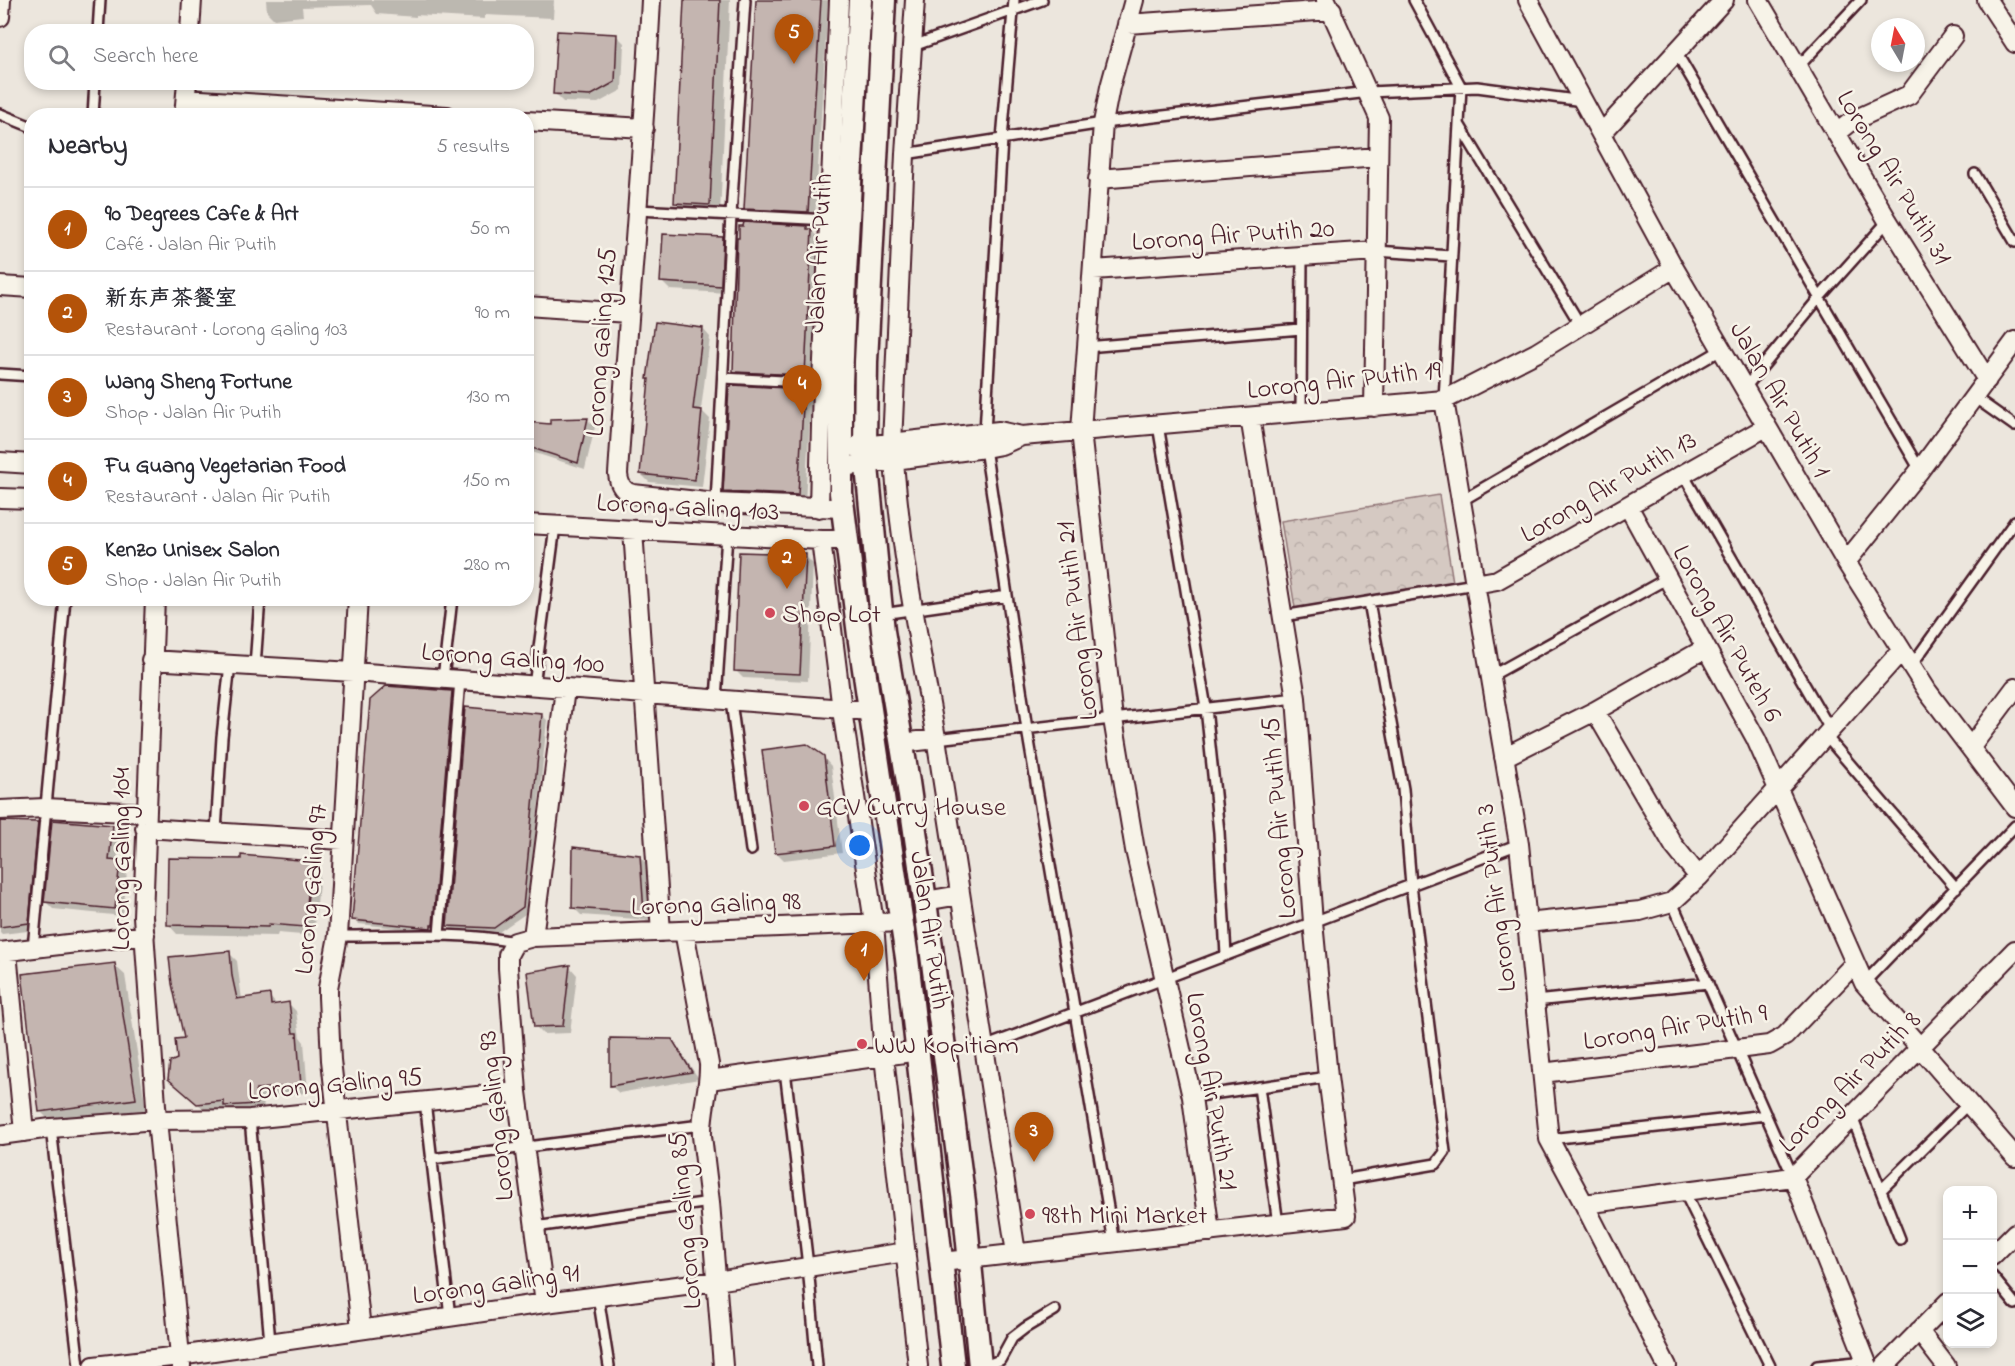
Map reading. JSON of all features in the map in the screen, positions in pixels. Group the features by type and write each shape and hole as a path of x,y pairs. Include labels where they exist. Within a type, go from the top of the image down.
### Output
{"street":[{"path":"0,17 1,0"},
{"path":"190,24 192,0"},
{"name":"Lorong Galing 125","path":"651,0 638,210 628,312 619,483 627,492 633,494 716,503 842,508"},
{"path":"819,508 831,383 829,220 839,0"},
{"name":"Jalan Air Putih","path":"860,0 845,274 831,383 841,458 842,508 846,540 919,1051 953,1366"},
{"name":"Jalan Air Putih","path":"884,0 866,362 866,456 882,614 925,901 964,1202 980,1366"},
{"path":"915,0 904,154 893,452 896,496 1016,1253"},
{"name":"Lorong Air Putih 21","path":"1134,0 1110,87 1103,123 1081,431 1113,719 1135,850 1192,1097 1210,1232"},
{"name":"Jalan Air Putih 1","path":"1528,0 1674,268 1846,562 1928,692 2015,807"},
{"path":"1601,134 1724,0"},
{"name":"Lorong Air Putih 31","path":"1758,0 1888,221 1987,380"},
{"path":"1987,0 2015,44"},
{"path":"1127,24 1329,5 1379,118 1374,406"},
{"path":"1837,133 1852,121 1909,95 1953,36"},
{"path":"186,99 324,108"},
{"path":"534,121 644,128"},
{"path":"875,156 904,154"},
{"path":"1098,179 1378,157"},
{"name":"Lorong Air Putih 20","path":"1093,270 1376,251"},
{"name":"Lorong Air Putih 19","path":"841,458 986,440 1002,445 1022,436 1444,400 1536,353 1674,268"},
{"path":"0,286 24,288"},
{"path":"534,306 628,312"},
{"path":"1846,562 1920,470 2015,341"},
{"name":"Lorong Air Putih 3","path":"1444,400 1519,844 1549,1139 1666,1366"},
{"name":"Lorong Air Putih 15","path":"1250,417 1296,698 1313,922 1328,1077 1346,1216 1278,1224"},
{"name":"Lorong Air Putih 13","path":"1475,584 1497,580 1766,427"},
{"path":"0,462 24,464"},
{"path":"0,498 24,499"},
{"name":"Lorong Air Puteh 6","path":"1628,506 1756,740 1864,983 2015,1157"},
{"name":"Lorong Galing 103","path":"534,525 846,540"},
{"path":"633,530 661,932"},
{"path":"821,540 842,710 874,923 884,1056 918,1366"},
{"name":"Lorong Galing 104","path":"154,606 143,916 157,1120 180,1361"},
{"name":"Lorong Galing 97","path":"357,606 338,936 328,988 331,1060 361,1329"},
{"path":"1504,757 1595,711 1706,648"},
{"path":"1527,922 1640,910 1672,902 1699,877 1827,732 1906,658"},
{"name":"Lorong Galing 100","path":"151,660 353,672 871,711"},
{"path":"1971,747 2015,688"},
{"name":"Lorong Galing 93","path":"545,1303 517,1092 507,968 508,955 524,940 565,689"},
{"path":"1595,711 1674,846 1699,877"},
{"path":"901,743 936,739"},
{"path":"0,810 45,808 216,831 343,840"},
{"path":"864,851 890,847"},
{"path":"925,901 960,895"},
{"name":"Lorong Galing 98","path":"524,940 902,922"},
{"name":"Lorong Galing 85","path":"684,931 707,1044 710,1080 701,1125 710,1202 723,1366"},
{"path":"24,1132 3,952 145,935"},
{"name":"Lorong Air Putih 8","path":"1584,1204 1793,1177 2015,950"},
{"name":"Lorong Air Putih 9","path":"1542,1073 1769,1044 1785,1036 1856,963"},
{"path":"710,1080 919,1051"},
{"name":"Lorong Galing 95","path":"0,1135 51,1128 157,1120 250,1119 517,1092"},
{"path":"1793,1177 1867,1364"},
{"path":"942,1262 1278,1224"},
{"path":"1997,1251 2015,1233"},
{"name":"Lorong Galing 91","path":"94,1366 180,1361 270,1342 716,1281 906,1252"},
{"path":"1885,1366 1943,1306"},
{"path":"1919,1331 1946,1366"}],"lane":[{"path":"98,24 100,0"},
{"path":"716,503 730,215 745,0"},
{"path":"1014,0 1002,139 986,440 1027,729 1114,1242"},
{"path":"913,46 1042,0"},
{"path":"1414,0 1461,87 1450,256 1444,400"},
{"path":"1798,67 1861,0"},
{"path":"1676,52 1920,470"},
{"path":"904,154 1103,123 1369,92 1477,87 1583,101"},
{"path":"93,108 95,90"},
{"path":"0,114 24,124"},
{"path":"1459,124 1581,326"},
{"path":"1975,174 2015,242"},
{"path":"638,210 829,220"},
{"path":"1744,389 1888,221"},
{"path":"1376,251 1450,256"},
{"path":"1301,413 1302,256"},
{"path":"1086,347 1301,329"},
{"path":"1461,501 1721,350"},
{"path":"0,374 24,376"},
{"path":"723,378 831,383"},
{"path":"1974,397 2015,426"},
{"path":"1158,424 1206,708 1219,832 1226,955"},
{"path":"1683,474 1827,732 1956,888"},
{"path":"1906,658 2015,521"},
{"path":"534,686 555,526"},
{"path":"728,535 724,700 751,850"},
{"path":"1491,676 1668,578"},
{"path":"1283,616 1475,584"},
{"path":"882,614 1007,596"},
{"path":"1342,1180 1436,1164 1445,1152 1411,885 1403,789 1369,602"},
{"path":"33,949 64,606"},
{"path":"255,666 259,606"},
{"path":"439,935 452,680 452,606"},
{"path":"216,831 222,737 230,664"},
{"path":"936,739 1296,698"},
{"path":"1864,983 2015,826"},
{"path":"984,1047 1519,844"},
{"path":"1672,902 1793,1177"},
{"path":"338,936 439,935 524,940"},
{"path":"1535,1001 1708,983"},
{"path":"785,1070 808,1266 817,1366"},
{"path":"1192,1097 1328,1077"},
{"path":"1259,1088 1278,1224"},
{"path":"425,1101 450,1317"},
{"path":"1881,1190 1969,1103"},
{"path":"1549,1139 1766,1115"},
{"path":"1852,1117 1900,1239"},
{"path":"250,1119 270,1342"},
{"path":"431,1159 701,1125"},
{"path":"51,1128 79,1366"},
{"path":"1684,1191 1770,1366"},
{"path":"535,1227 710,1202"},
{"path":"1997,1282 2015,1304"},
{"path":"598,1296 609,1366"},
{"path":"985,1366 1000,1360 1012,1338 1018,1333 1055,1310"},
{"path":"1817,1366 1867,1364"}],"green space":[{"path":"1439,495 1453,582 1295,608 1281,521"}],"building":[{"path":"684,0 720,0 710,205 674,203"},
{"path":"756,0 821,0 808,212 744,209"},
{"path":"557,31 617,34 615,82 590,96 553,94"},
{"path":"744,222 807,226 807,229 812,229 805,375 733,372 737,238 739,238 739,226 743,226"},
{"path":"663,234 723,237 721,286 660,282"},
{"path":"655,322 703,328 693,409 702,410 695,480 640,474 649,379 647,379"},
{"path":"733,385 804,389 798,495 723,492 729,387"},
{"path":"588,418 578,463 534,449 534,423 550,424 550,419"},
{"name":"Shop Lot","path":"739,552 806,554 800,674 734,671"},
{"path":"386,686 452,691 431,928 352,920 370,700"},
{"path":"465,707 542,714 523,907 494,928 447,926"},
{"path":"807,744 824,756 835,846 775,853 762,750"},
{"path":"52,820 113,825 109,860 120,861 115,909 44,902"},
{"path":"0,821 38,822 29,923 0,927"},
{"path":"573,847 640,855 644,913 572,908"},
{"path":"241,855 311,861 305,927 269,924 268,927 167,925 168,858 241,859"},
{"path":"230,951 237,999 270,994 271,1005 289,1002 293,1033 297,1033 301,1086 256,1089 257,1104 224,1106 224,1101 197,1104 168,1079 170,1062 177,1059 175,1039 184,1038 172,984 169,957"},
{"path":"115,963 136,1099 39,1112 22,974"},
{"path":"570,965 563,1026 534,1027 527,972"},
{"path":"610,1038 672,1039 692,1072 610,1086"}],"place":[{"name":"Kenzo Unisex Salon","path":"794,64"},
{"name":"Fu Guang Vegetarian Food","path":"802,415"},
{"name":"新东声茶餐室","path":"787,589"},
{"name":"Shop Lot","path":"770,613"},
{"name":"GCV Curry House","path":"804,806"},
{"name":"90 Degrees Cafe & Art","path":"864,981"},
{"name":"WW Kopitiam","path":"862,1044"},
{"name":"Wang Sheng Fortune","path":"1034,1162"},
{"name":"98th Mini Market","path":"1030,1214"}]}
